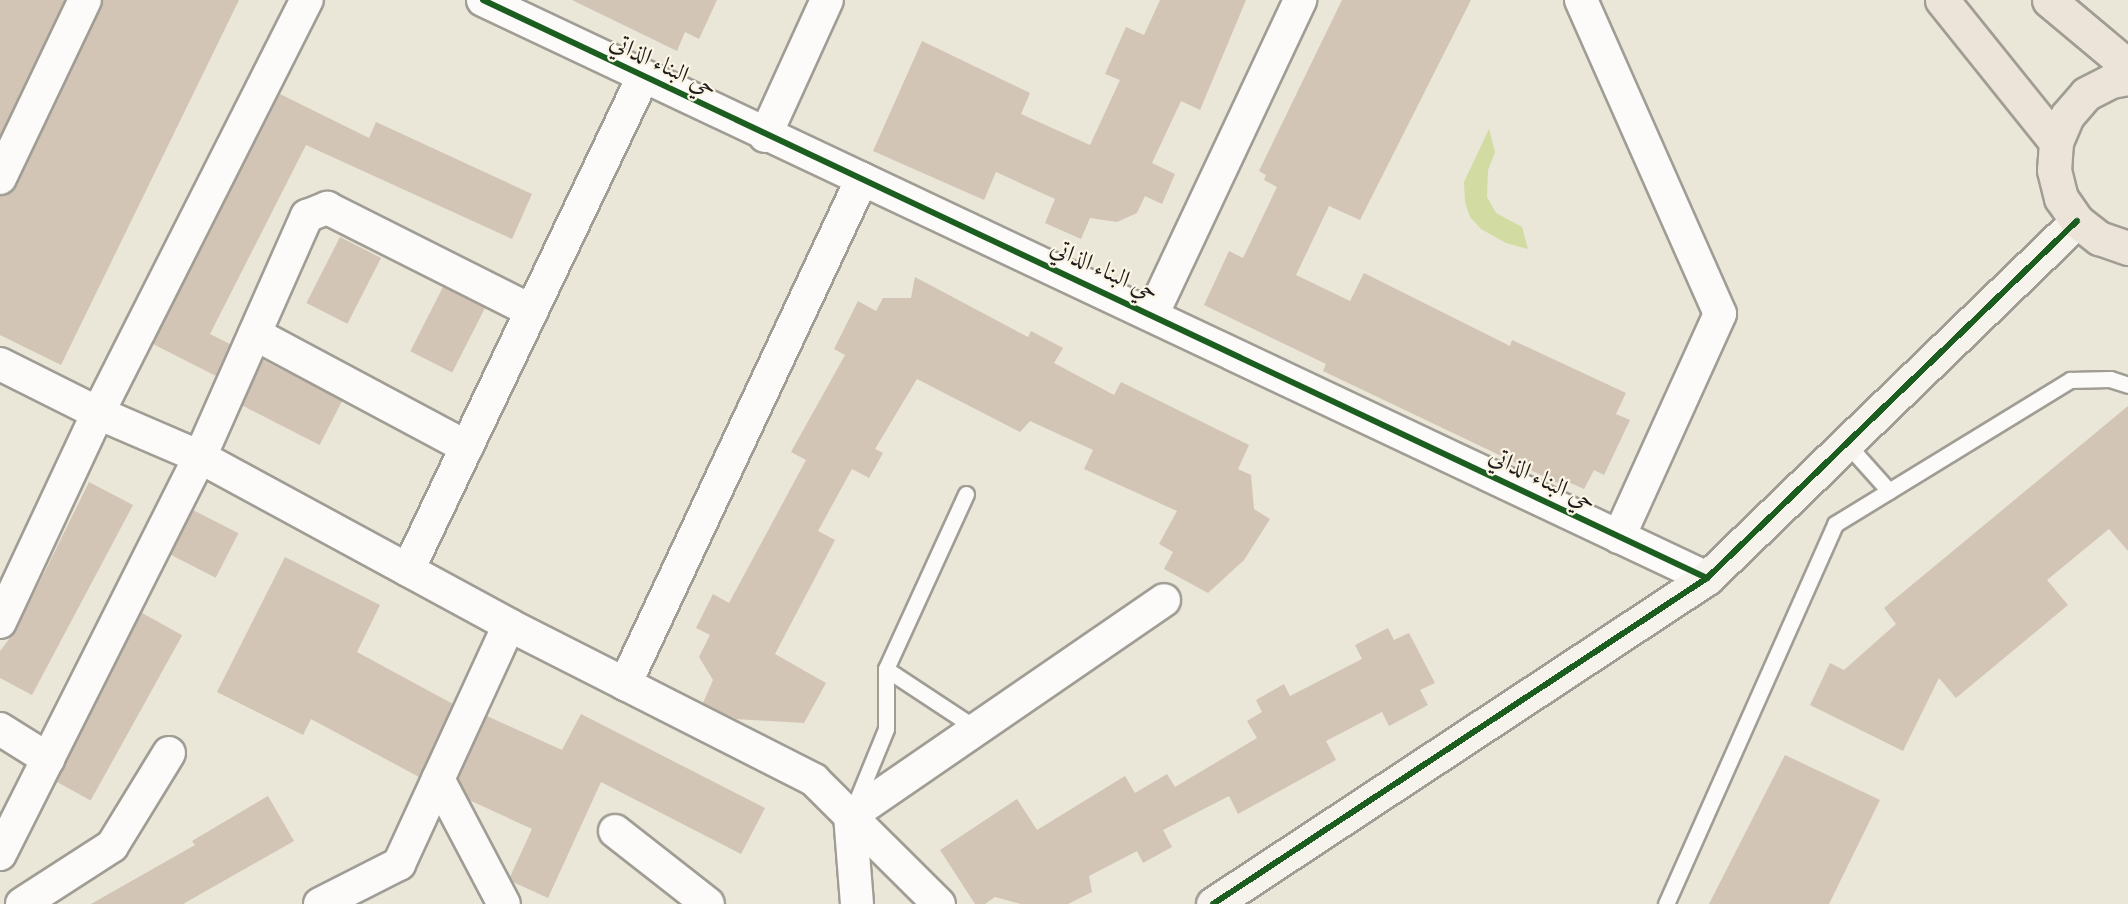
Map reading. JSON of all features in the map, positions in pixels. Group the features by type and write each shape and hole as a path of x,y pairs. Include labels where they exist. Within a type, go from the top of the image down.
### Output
{"highway":[{"path":"1942,0 2056,142"},
{"path":"2049,0 2128,66"},
{"path":"2127,247 2099,238 2077,221 2061,198 2054,170 2056,142 2067,116 2086,94 2111,81 2128,78"}],"street":[{"path":"0,178 85,0"},
{"path":"0,622 98,413 307,0"},
{"name":"حي البناء الذاتي","path":"483,0 765,136 1152,313 1707,578"},
{"path":"765,136 827,0"},
{"path":"1152,313 1300,0"},
{"path":"1581,0 1720,314 1619,537"},
{"path":"408,570 643,77"},
{"path":"625,684 862,179"},
{"path":"0,854 200,457 307,216 327,208 532,311"},
{"path":"1213,904 1707,578 2077,221"},
{"path":"255,334 467,447"},
{"path":"0,364 98,413 200,457 509,625 814,780 939,904"},
{"path":"850,816 1164,600"},
{"path":"320,904 399,864 509,625"},
{"path":"0,729 48,759"},
{"path":"22,904 112,846 169,753"},
{"path":"438,779 504,904"},
{"path":"850,816 857,904"},
{"path":"615,831 708,904"}],"lane":[{"path":"1666,904 1835,524 2070,380 2110,379 2128,385"},
{"path":"1847,444 1889,491"},
{"path":"850,816 886,729 886,669 966,494"},
{"path":"886,669 977,729"}],"green space":[{"path":"1489,129 1495,152 1488,170 1487,197 1496,213 1522,227 1528,249 1506,243 1481,229 1470,217 1465,202 1464,182"}],"building":[{"path":"0,0 65,0 0,136"},
{"path":"103,0 239,0 61,365 0,335 0,196 16,186"},
{"path":"572,0 717,0 699,39 685,32 677,51"},
{"path":"1160,0 1246,0 1200,110 1181,101 1152,163 1175,174 1162,204 1145,196 1137,213 1117,222 1090,218 1081,239 1045,223 1055,199 996,172 984,200 873,151 922,41 1030,93 1021,114 1090,145 1120,80 1105,74 1126,27 1144,35"},
{"path":"1342,0 1471,0 1360,220 1329,206 1296,275 1350,301 1364,273 1510,346 1512,340 1626,393 1616,414 1630,420 1604,475 1594,470 1584,489 1566,481 1564,486 1323,371 1326,364 1204,305 1229,251 1243,258 1277,187 1264,180 1266,175 1259,171"},
{"path":"280,94 369,138 376,122 532,194 512,239 306,145 210,334 230,344 216,376 153,344"},
{"path":"340,237 381,258 347,324 306,303"},
{"path":"915,277 1028,337 1031,331 1063,348 1054,363 1114,395 1121,382 1249,445 1238,469 1251,475 1254,509 1270,519 1244,560 1208,593 1164,569 1173,552 1159,544 1177,511 1084,469 1093,450 1030,421 1020,432 917,379 875,449 883,453 869,478 852,469 818,531 835,540 775,654 826,683 804,723 736,719 703,703 713,680 699,657 710,635 696,628 713,594 729,603 806,460 791,452 845,355 834,349 858,301 876,311 883,298 911,298"},
{"path":"443,287 485,308 452,372 410,351"},
{"path":"263,360 342,400 320,445 240,405"},
{"path":"2128,406 2128,551 2109,529 2047,580 2068,605 1956,698 1939,678 1903,751 1810,705 1830,663 1844,670 1896,624 1884,608"},
{"path":"89,482 133,505 32,695 0,678 0,651 16,630"},
{"path":"193,510 238,533 216,578 170,555"},
{"path":"285,557 380,605 357,652 453,704 419,777 311,719 303,735 217,692"},
{"path":"142,613 182,635 91,801 50,778"},
{"path":"1388,628 1394,640 1409,633 1435,683 1420,690 1428,705 1389,726 1382,712 1326,741 1336,760 1238,814 1229,796 1163,830 1172,847 1143,863 1137,851 1089,876 1092,892 1068,904 1021,904 995,897 985,904 975,904 940,850 1017,799 1037,830 1125,776 1135,793 1167,774 1175,787 1257,738 1247,721 1262,712 1256,700 1284,684 1290,696 1362,659 1355,645"},
{"path":"581,714 765,808 741,854 601,782 548,898 513,882 510,877 532,829 469,800 458,779 487,716 562,750"},
{"path":"1785,755 1880,800 1829,904 1709,904"},
{"path":"268,796 294,841 183,904 91,904 195,845 192,841"}],"cycle path":[{"path":"483,0 1707,578"},
{"path":"1213,904 1707,578 2077,221"}]}
